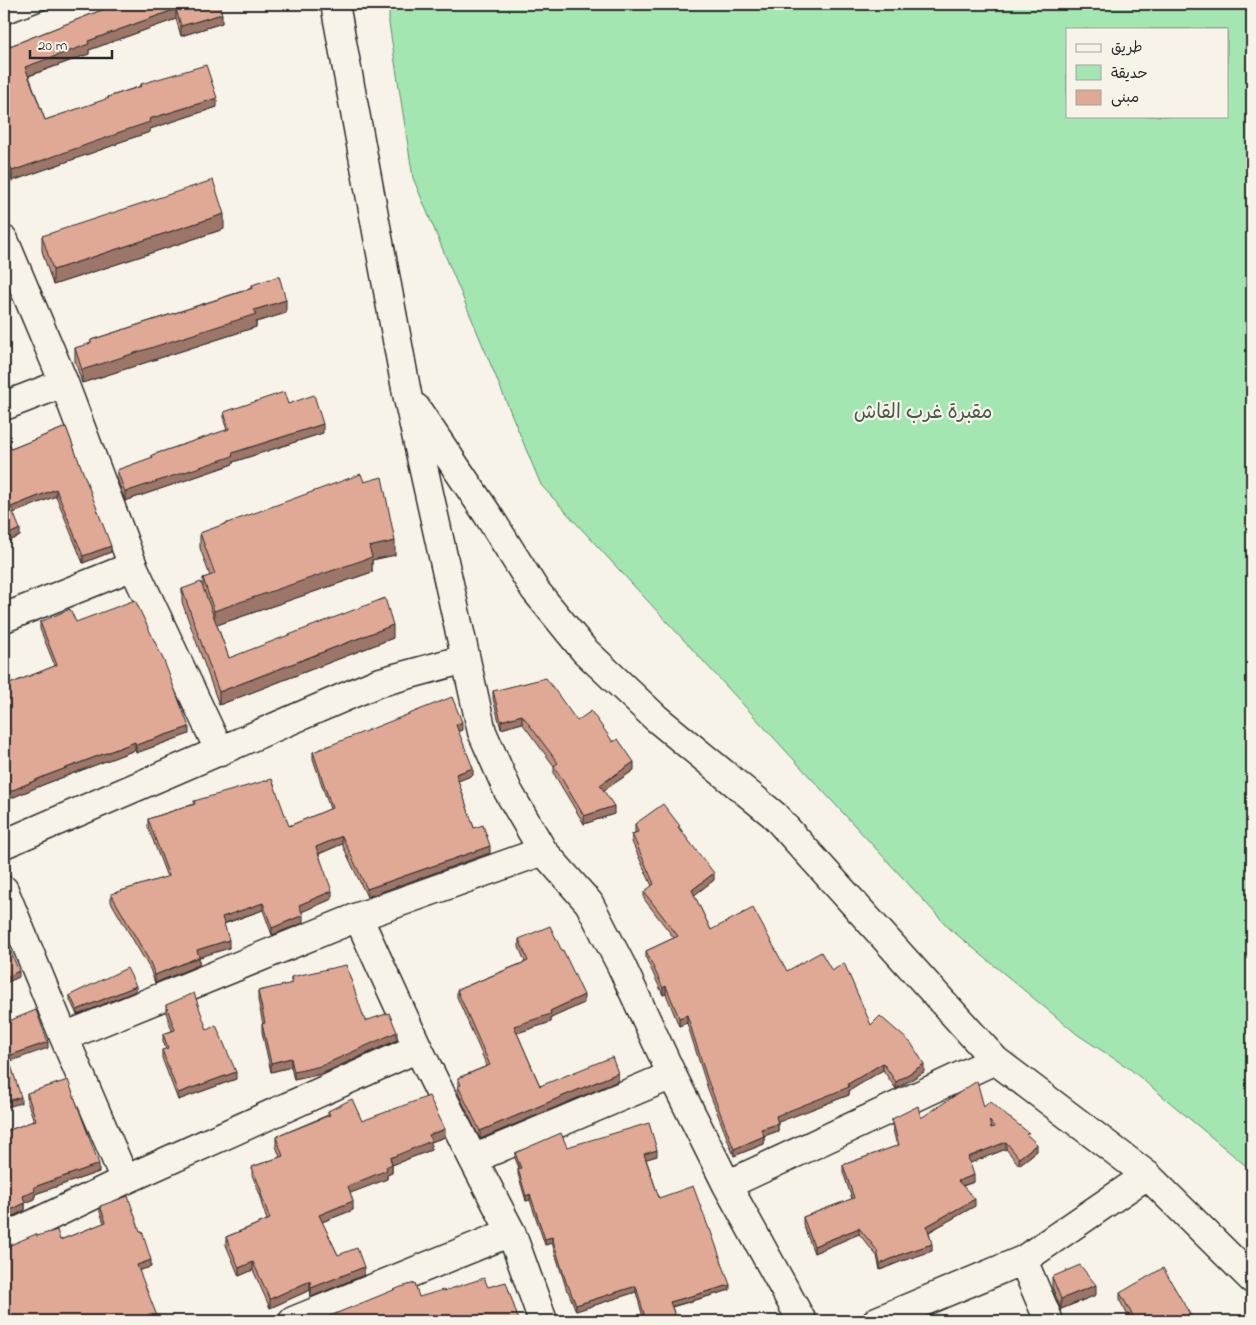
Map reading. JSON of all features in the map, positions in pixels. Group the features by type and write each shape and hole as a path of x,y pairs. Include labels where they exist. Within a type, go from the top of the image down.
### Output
{"street":[{"path":"4,41 101,4"},
{"path":"335,4 407,394 482,732 508,791 543,851 589,903 727,1185 802,1321"},
{"path":"4,240 64,383 133,566 220,752"},
{"path":"4,406 64,383"},
{"path":"407,394 488,515 535,590 584,650 656,718 774,815 995,1060 1147,1175 1252,1279"},
{"path":"4,618 133,566"},
{"path":"4,844 377,683 465,659"},
{"path":"64,1037 358,917 543,851"},
{"path":"4,890 125,1180"},
{"path":"358,917 418,1048 511,1232 543,1321"},
{"path":"4,1238 125,1180 418,1048"},
{"path":"727,1185 995,1060"},
{"path":"473,1159 672,1075"},
{"path":"877,1321 1023,1260 1147,1175"},
{"path":"293,1321 511,1232"},
{"path":"1023,1260 1049,1321"}],"green space":[{"name":"مقبرة غرب القاش","path":"389,4 1252,4 1252,1171 1130,1069 1078,1035 949,928 541,485 413,178 389,23"}],"building":[{"path":"113,4 219,4 222,14 181,26 176,9 88,41 89,44 25,67 45,120 142,86 141,84 206,65 217,98 149,119 150,122 12,171 4,148 4,46 10,46"},
{"path":"213,180 224,214 53,270 42,236"},
{"path":"279,276 286,300 254,310 256,314 82,370 75,348 91,343 91,340 253,288 252,285"},
{"path":"284,392 288,404 314,395 323,424 232,453 233,456 125,492 117,470 153,457 152,455 229,429 224,412"},
{"path":"66,427 111,546 83,556 56,489 11,507 20,529 4,536 4,431 11,449"},
{"path":"361,474 364,482 382,477 395,541 369,547 372,557 214,611 203,578 215,574 200,533"},
{"path":"201,582 229,658 385,598 393,625 219,692 182,589"},
{"path":"135,600 164,661 189,727 136,745 135,742 45,776 4,794 4,674 7,685 57,665 40,622 70,609 76,622"},
{"path":"546,678 577,721 591,711 613,742 618,739 634,762 600,785 614,806 584,816 554,766 558,763 522,715 501,721 493,691"},
{"path":"452,697 462,722 456,725 473,768 456,774 474,828 483,825 490,846 367,889 342,836 316,847 332,891 299,905 303,915 272,928 263,903 222,917 229,940 197,950 199,957 155,975 150,962 111,894 169,876 148,819 195,804 194,801 272,779 289,826 332,808 313,752"},
{"path":"663,804 680,826 678,827 714,873 692,890 711,930 753,908 787,971 821,952 832,971 844,963 871,1025 880,1016 911,1043 924,1064 896,1082 883,1063 848,1084 849,1087 776,1116 778,1124 761,1129 764,1136 734,1149 708,1081 687,1015 679,1018 666,986 663,988 646,951 678,936 644,892 654,884 632,834 638,832 635,824"},
{"path":"550,926 584,995 550,1011 551,1014 514,1026 540,1086 612,1057 618,1073 480,1131 458,1086 461,1085 458,1078 490,1065 457,990 528,961 519,939"},
{"path":"10,950 19,971 4,978 4,953"},
{"path":"346,965 365,1021 389,1013 397,1032 321,1066 294,1072 291,1058 271,1063 262,1024 265,1023 258,991 293,983 291,977"},
{"path":"127,968 136,986 77,1010 70,995"},
{"path":"194,993 207,1030 216,1025 236,1072 178,1093 162,1050 168,1048 163,1034 175,1030 166,1005"},
{"path":"36,1010 48,1042 8,1056 21,1097 4,1102 4,1023"},
{"path":"68,1080 99,1164 34,1187 35,1191 23,1196 25,1203 4,1213 4,1132 36,1120 27,1093"},
{"path":"977,1081 984,1107 990,1101 1029,1133 1026,1134 1037,1144 1019,1158 1006,1142 968,1157 974,1175 958,1181 975,1199 927,1226 932,1244 880,1264 877,1250 859,1228 814,1246 803,1217 854,1198 843,1165 899,1145 892,1119 918,1106 921,1118"},
{"path":"429,1096 445,1129 429,1135 431,1141 390,1158 392,1164 386,1167 387,1170 348,1186 353,1201 319,1215 338,1255 357,1248 364,1267 311,1288 310,1281 270,1299 253,1262 239,1268 226,1237 270,1219 252,1167 283,1156 276,1137 330,1115 328,1111 352,1099 362,1121"},
{"path":"649,1123 657,1150 644,1154 659,1198 693,1186 730,1285 670,1302 677,1321 646,1321 636,1286 576,1305 567,1285 552,1237 545,1239 530,1194 526,1196 518,1169 521,1168 515,1153 561,1133 567,1147"},
{"path":"128,1196 151,1260 137,1265 159,1321 4,1321 4,1251 9,1250 8,1246 36,1234 37,1236 57,1230 60,1240 106,1222 100,1206"},
{"path":"1080,1265 1096,1285 1061,1299 1052,1277"},
{"path":"1163,1268 1194,1321 1136,1321 1120,1293"},
{"path":"484,1278 488,1287 506,1282 519,1321 320,1321 415,1283 419,1297"}]}
